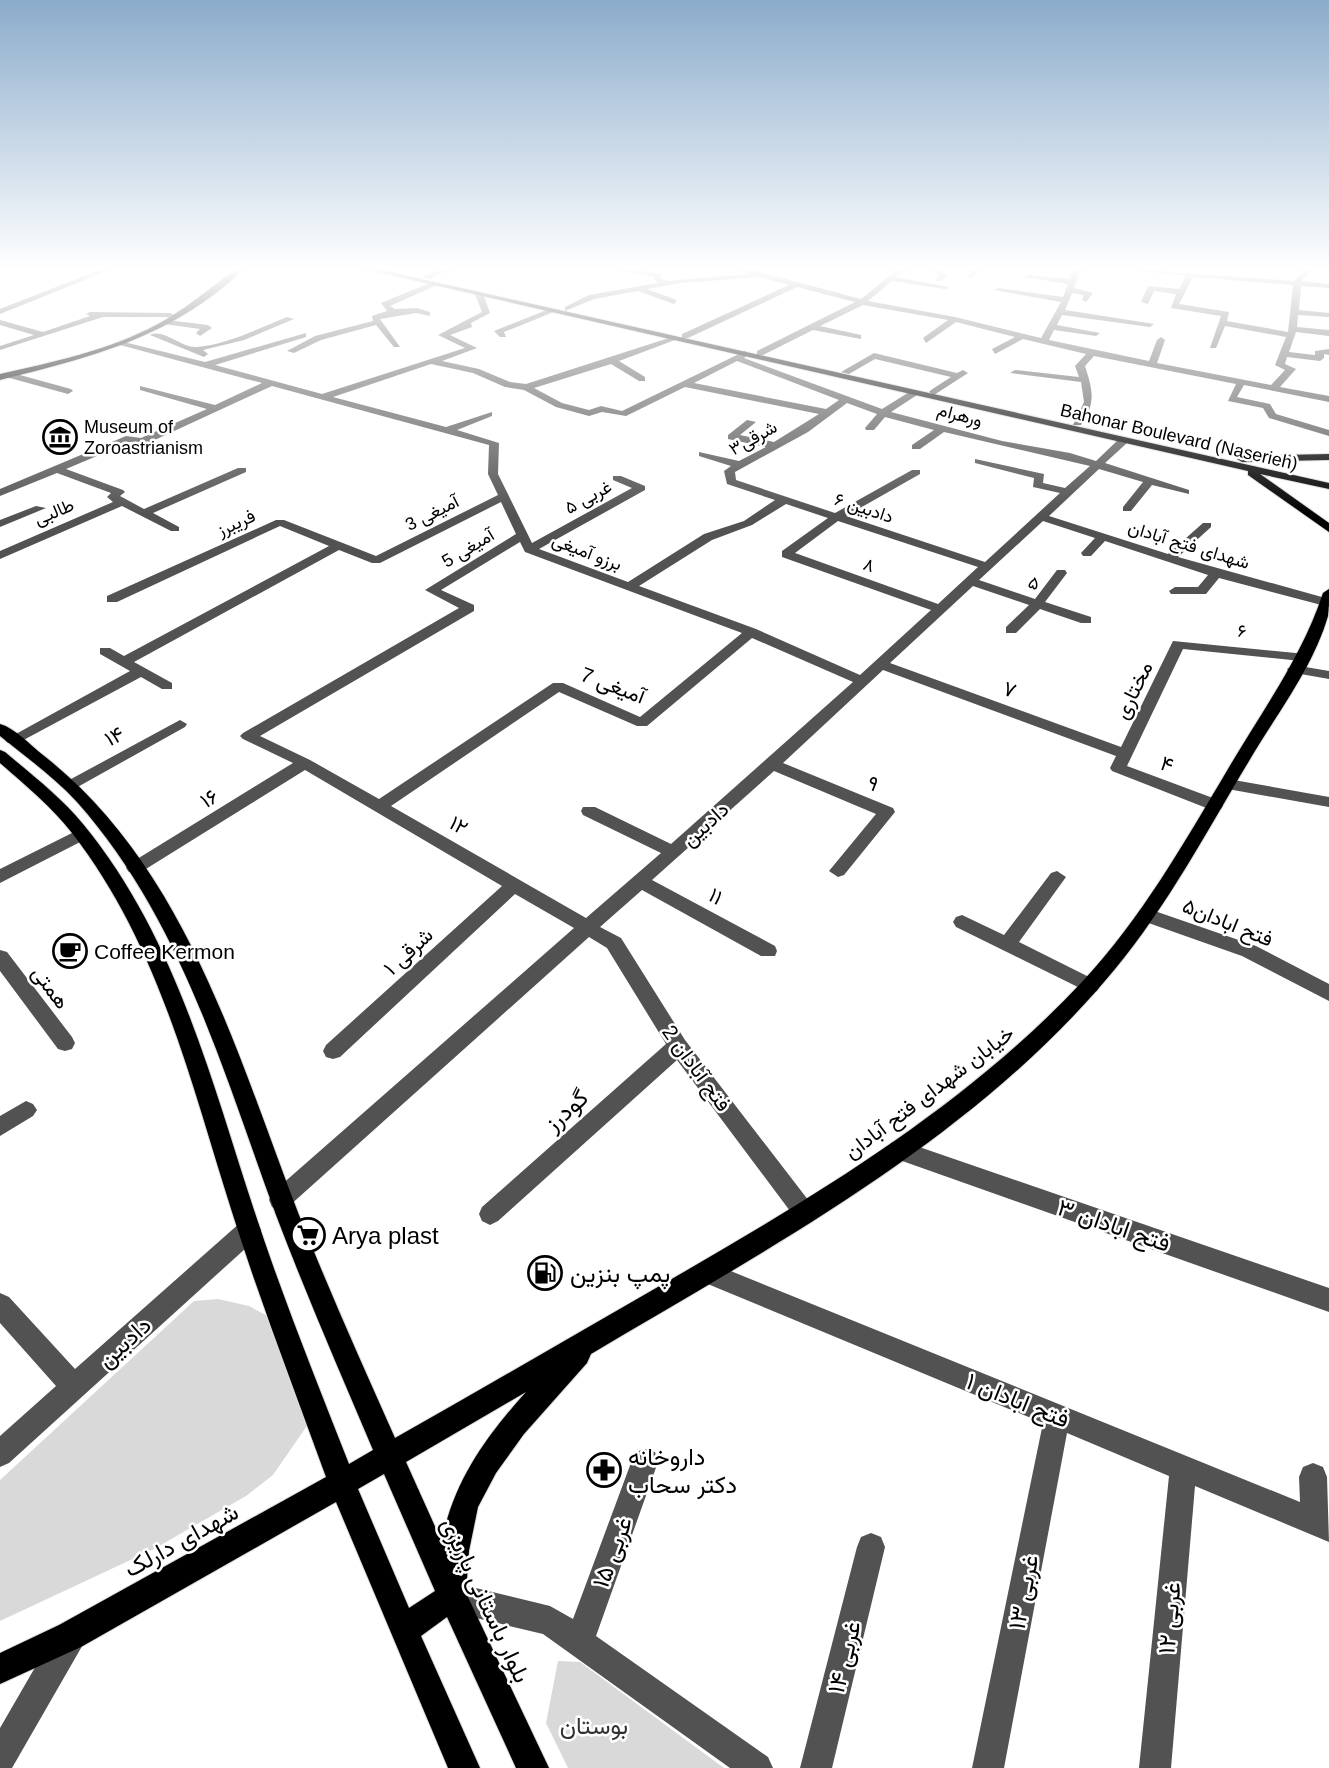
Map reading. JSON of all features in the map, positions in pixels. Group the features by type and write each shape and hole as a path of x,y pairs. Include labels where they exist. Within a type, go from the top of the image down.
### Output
{"main road":[{"path":"4,376 98,352"},
{"name":"Bahonar Boulevard (Naserieh)","path":"724,352 1123,441 1329,478"},
{"name":"Bahonar Boulevard (Naserieh)","path":"753,352 1077,423 1329,486"},
{"path":"1243,464 1329,457"},
{"path":"1243,464 1329,528"},
{"name":"خیابان شهدای فتح آبادان","path":"388,1457 588,1342 804,1212 899,1150 1025,1051 1090,986 1146,915 1298,663 1328,599"},
{"path":"4,741 82,834 128,902 162,964 204,1075 249,1230 343,1483 464,1768"},
{"name":"بلوار باستانی پاریزی","path":"4,741 68,785 99,817 172,926 223,1040 280,1200 388,1457 533,1768"},
{"path":"162,964 186,955"},
{"path":"404,1630 451,1597 456,1541 465,1507 479,1476 498,1446 588,1342"},
{"name":"شهدای دارلک","path":"0,1668 70,1636 388,1457"}],"street":[{"name":"برزو آمیغی","path":"154,352 494,443 492,474 529,549 751,632 862,681"},
{"path":"198,352 220,361"},
{"path":"206,365 250,352"},
{"path":"302,352 316,354"},
{"path":"322,397 461,352"},
{"path":"526,387 637,352"},
{"path":"1085,352 1329,399"},
{"path":"1152,364 1157,352"},
{"path":"1273,388 1291,369 1280,365 1284,354 1320,358 1319,352"},
{"path":"1077,423 1088,410 1091,400 1080,366 1091,353"},
{"path":"428,361 476,371 508,385 526,387 559,405 589,413 601,409 623,414 741,356"},
{"name":"ورهرام","path":"741,356 883,413 1098,464 1185,492"},
{"path":"846,372 874,356 961,374 934,392"},
{"path":"612,361 642,379"},
{"path":"1223,379 1230,367"},
{"path":"1015,373 1084,380"},
{"path":"4,376 68,391"},
{"path":"1242,382 1231,399 1266,406 1272,416 1329,433"},
{"path":"0,493 130,438 142,442 271,383"},
{"path":"685,384 829,413"},
{"path":"143,388 216,408"},
{"path":"870,428 883,413 914,393"},
{"name":"شرقی۳","path":"731,482 729,471 804,430 846,400"},
{"path":"448,430 488,414"},
{"path":"751,422 732,437 774,445"},
{"path":"916,447 942,429"},
{"name":"دادبین","path":"280,1200 642,882 1123,441"},
{"path":"703,454 740,465"},
{"path":"979,461 1040,476 1037,485 1068,492"},
{"path":"57,469 118,492 113,497 175,529"},
{"path":"144,513 242,470"},
{"path":"836,517 916,472"},
{"name":"۵ غربی","path":"529,549 641,488 617,478"},
{"path":"1128,509 1150,481"},
{"name":"دادبین ۶","path":"731,482 986,566"},
{"name":"آمیغی 3","path":"376,560 503,497"},
{"path":"629,587 708,537 748,523 782,501"},
{"name":"طالبی","path":"0,555 122,502"},
{"path":"0,524 40,508"},
{"path":"0,513 14,519"},
{"name":"۸","path":"836,517 786,554 940,609"},
{"name":"شهدای فتح آبادان","path":"1041,517 1216,573 1328,599"},
{"name":"فریبرز","path":"112,599 280,522 376,560"},
{"path":"1170,558 1207,525"},
{"name":"آمیغی 5","path":"431,590 522,536"},
{"path":"1087,553 1103,536"},
{"path":"124,662 339,545"},
{"path":"1012,630 1038,603 1061,573"},
{"path":"1175,592 1202,591 1216,573"},
{"name":"۵","path":"970,581 1086,620"},
{"name":"۱۲","path":"431,590 469,608 248,736 305,762 589,928"},
{"name":"آمیغی 7","path":"380,806 558,686 642,723 751,632"},
{"name":"۶","path":"1178,644 1298,663 1329,675"},
{"name":"مختاری","path":"1125,754 1178,644"},
{"path":"105,651 167,686"},
{"name":"۷","path":"881,664 1125,754"},
{"path":"4,741 141,671"},
{"name":"۱۴","path":"68,785 180,724"},
{"name":"۴","path":"1125,754 1118,768 1214,805"},
{"name":"۱۶","path":"135,868 305,762"},
{"name":"۹","path":"772,764 887,812 838,871"},
{"path":"1227,784 1329,802"},
{"path":"589,811 674,852"},
{"path":"0,877 82,834"},
{"path":"1008,944 1056,877"},
{"name":"۱۱","path":"642,882 768,951"},
{"name":"۱ شرقی","path":"333,1051 515,884"},
{"name":"فتح ابادان۵","path":"1146,915 1249,951 1329,993"},
{"path":"962,922 1090,986"},
{"name":"فتح آبادان 2","path":"589,928 614,943 678,1046 804,1212"},
{"name":"همتی","path":"0,957 65,1043"},
{"name":"گودرز","path":"490,1214 678,1046"},
{"path":"0,1127 26,1110"},
{"name":"فتح ابادان ۳","path":"899,1150 1329,1300"},
{"name":"دادبین","path":"0,1454 249,1230"},
{"name":"فتح ابادان ۱","path":"706,1272 1322,1526"},
{"path":"0,1305 74,1387"},
{"name":"غربی ۱۳","path":"988,1768 1058,1417"},
{"name":"غربی ۱۵","path":"579,1642 645,1462"},
{"name":"غربی ۱۲","path":"1155,1768 1183,1468"},
{"path":"1313,1477 1322,1526"},
{"name":"غربی ۱۴","path":"816,1768 871,1547"},
{"path":"451,1597 550,1621 757,1768"},
{"path":"0,1758 70,1636"}],"green space":[{"path":"218,1299 249,1306 275,1320 311,1420 273,1475 246,1496 154,1549 0,1621 0,1480 194,1301"},
{"name":"بوستان","path":"558,1661 580,1662 724,1768 568,1768 546,1723"}],"place":[{"name":"Museum of Zoroastrianism","path":"60,437"},
{"name":"Coffee Kermon","path":"70,951"},
{"name":"Arya plast","path":"308,1235"},
{"name":"پمپ بنزین","path":"545,1273"},
{"name":"داروخانه دکتر سحاب","path":"604,1470"}]}
